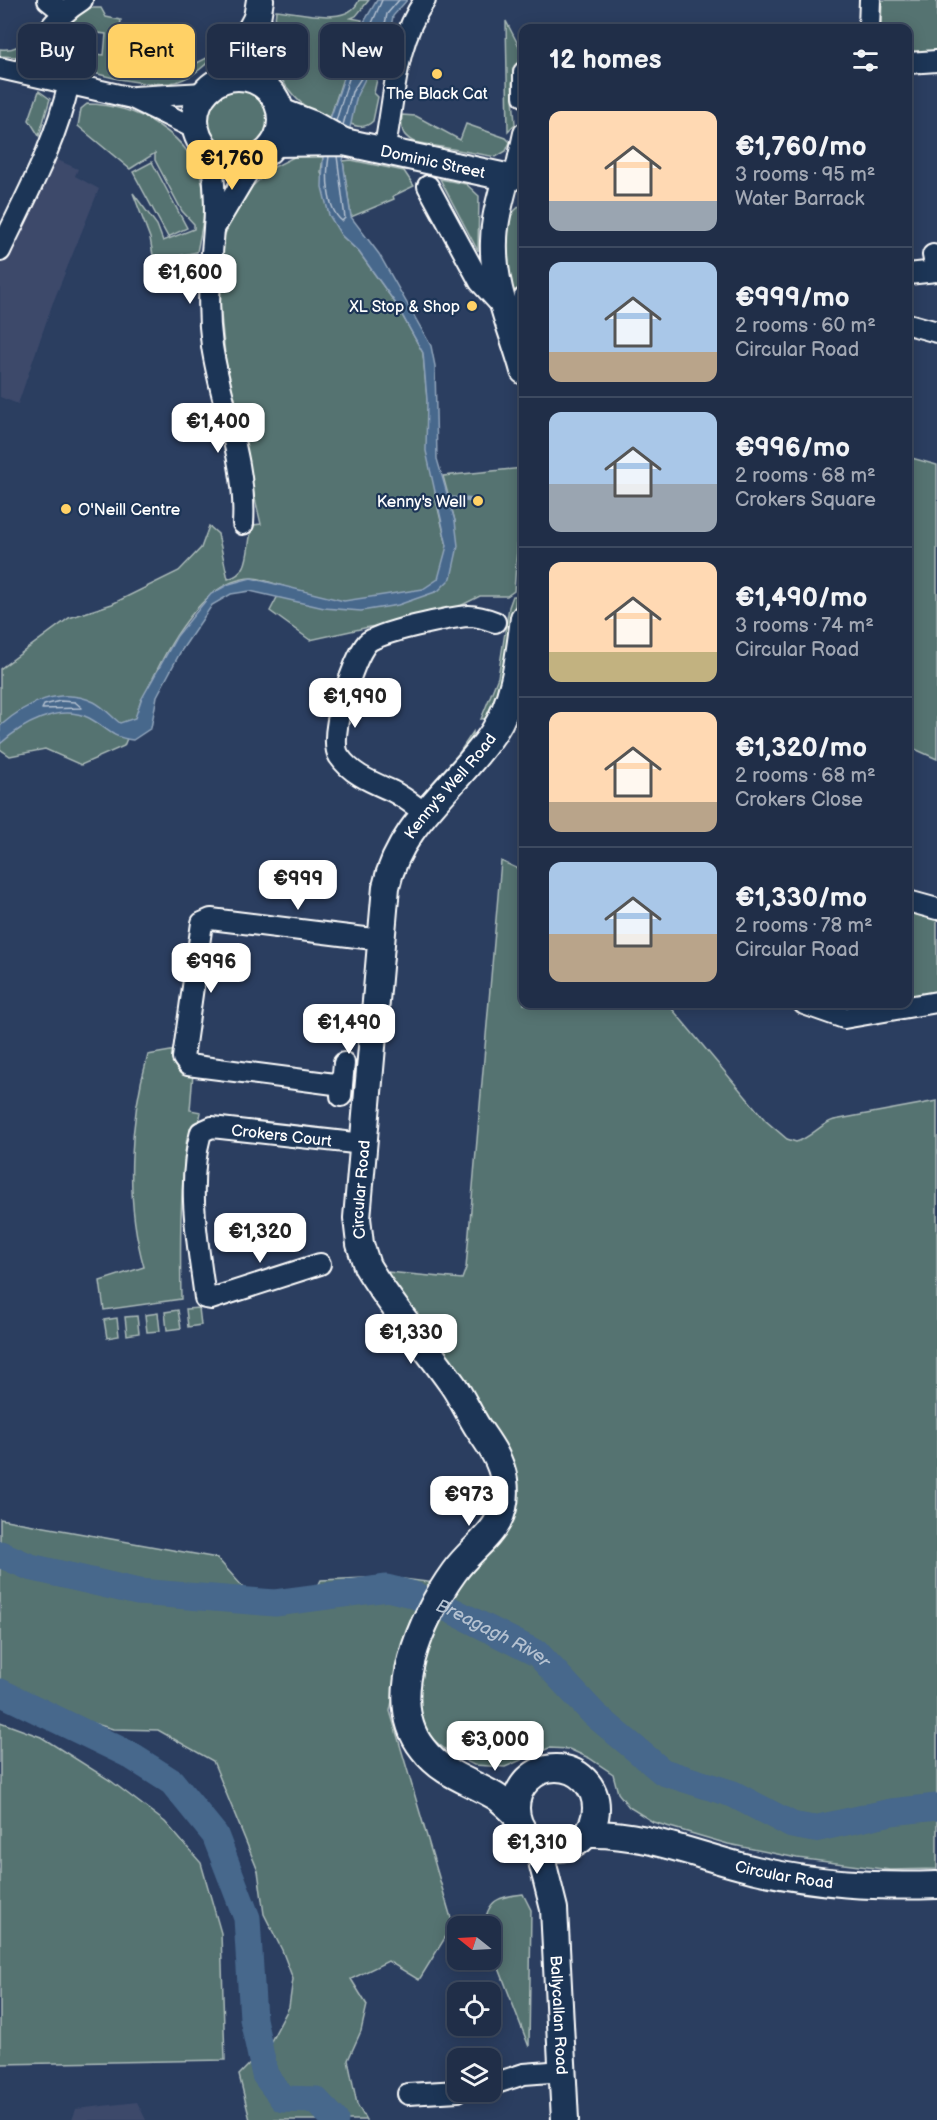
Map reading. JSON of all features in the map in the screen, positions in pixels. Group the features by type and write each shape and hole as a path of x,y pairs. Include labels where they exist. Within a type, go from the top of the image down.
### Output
{"main road":[{"path":"252,24 259,9"},
{"path":"259,9 262,83"},
{"path":"225,78 204,93 198,104 196,129 199,139 212,155 233,162 255,160 267,153 280,133 281,112 271,91 262,83 245,78"},
{"name":"Dominic Street","path":"281,112 316,135 514,179"},
{"name":"Dominic Street","path":"275,143 316,135"},
{"path":"514,179 497,206 494,240 495,272 513,302 519,340"},
{"name":"Kenny's Well Road","path":"399,849 493,733 508,706 519,646"},
{"name":"Circular Road","path":"399,849 390,866 386,887 357,1218 360,1244 367,1266 453,1386 489,1442 500,1464 504,1481 504,1495 494,1528 485,1541 455,1569 443,1588 423,1630 407,1676 405,1702 410,1722 421,1747 445,1772 495,1796 515,1813 523,1832 538,1845"},
{"name":"Circular Road","path":"445,1772 499,1784 516,1783 548,1769 567,1769 580,1775 615,1819 636,1837"},
{"path":"515,1813 516,1800 521,1787 530,1777"},
{"path":"538,1845 551,1849 564,1848 577,1843 594,1823 597,1810 595,1796"},
{"name":"Circular Road","path":"587,1834 636,1837 753,1869 806,1880 870,1887 937,1885"},
{"name":"Ballycallan Road","path":"538,1845 554,1909 565,2120"},
{"name":"Ballycallan Road","path":"554,1909 564,1848"}],"street":[{"path":"46,24 55,6 82,0"},
{"path":"384,151 401,52 410,21 425,0"},
{"path":"869,24 870,0"},
{"path":"912,63 937,61"},
{"path":"0,68 18,71"},
{"path":"47,78 132,98 196,129"},
{"path":"0,251 60,123 69,83"},
{"path":"132,98 204,93"},
{"path":"212,155 214,228 208,282 209,318 218,382 240,461 244,504 243,524"},
{"path":"514,179 519,156"},
{"path":"214,228 255,160"},
{"path":"428,186 480,282 513,302"},
{"path":"912,273 936,270 933,255"},
{"path":"912,325 937,332"},
{"path":"426,814 403,797 363,778 347,766 338,753 335,738 339,710 368,642 384,633 469,616 495,622"},
{"path":"912,902 937,909"},
{"path":"344,1063 342,1091 188,1065 183,1058 202,923 211,919 381,940"},
{"path":"912,1006 937,1002"},
{"path":"815,1008 844,1018 902,1008"},
{"name":"Crokers Court","path":"320,1264 212,1299 205,1298 193,1206 195,1158 201,1132 212,1127 363,1144"},
{"path":"501,2081 524,2074 562,2071"},
{"path":"408,2094 447,2092"}],"shaded area":[{"path":"53,158 78,169 75,176 99,189 52,305 18,404 0,397 0,264"},
{"path":"137,2102 146,2120 72,2120 76,2109"}],"green space":[{"path":"359,0 369,0 356,16 351,18 362,20 361,24 320,24 320,78 343,78 330,118 302,104 281,78 308,78 308,24 274,24 276,10 335,16 354,8"},
{"path":"882,0 937,0 937,52 912,55 912,24 881,24"},
{"path":"82,8 101,8 106,17 121,20 120,24 108,24 108,76 96,73 96,54 104,55 106,34 96,33 96,24 68,24 67,22"},
{"path":"506,21 519,46 519,61 512,83 515,124 508,131"},
{"path":"18,46 18,57 0,56 0,49"},
{"path":"207,58 207,63 195,73 195,64"},
{"path":"117,78 186,78 170,83 144,83"},
{"path":"355,78 377,78 374,93 378,97 373,121 362,127 349,123"},
{"path":"235,85 247,88 258,95 265,106 268,118 265,130 258,141 247,148 235,151 223,148 212,141 205,130 202,118 205,106 212,95 223,88"},
{"path":"39,91 50,99 39,136 29,120"},
{"path":"87,104 106,105 143,117 160,126 188,152 197,169 204,195 203,219 197,252 154,261 150,238 133,193 157,225 163,241 194,229 194,224 182,211 155,160 155,153 130,169 78,126 81,109"},
{"path":"402,115 416,116 460,140 466,124 506,138 510,142 506,151 496,157 414,142 406,137 403,131"},
{"path":"300,154 323,157 321,172 341,235 359,252 396,304 423,353 436,500 447,546 455,521 443,476 519,468 519,523 514,591 507,596 480,596 446,613 420,621 369,627 310,640 270,611 283,586 252,578 229,583 208,598 188,619 171,644 143,699 124,746 81,765 45,749 10,756 0,749 0,669 69,618 112,604 179,571 201,548 209,526 218,534 228,579 236,576 245,565 253,525 261,524 228,384 220,305 219,250 231,219 245,193 272,168"},
{"path":"351,160 404,171 414,186 393,196 394,199 351,217 343,161"},
{"path":"152,162 187,228 168,237 133,172"},
{"path":"440,179 466,184 479,196 478,251"},
{"path":"519,208 519,292 511,289 505,255 506,230"},
{"path":"912,458 937,465 937,759 912,748"},
{"path":"513,596 516,596 501,698 488,718 481,719 498,677 509,607"},
{"path":"473,732 473,744 428,795 422,795 459,753"},
{"path":"501,861 519,869 519,1008 671,1008 766,1121 787,1139 796,1142 834,1120 937,1101 937,1869 890,1870 797,1858 728,1844 653,1822 629,1807 618,1793 613,1774 589,1758 569,1749 549,1748 505,1767 474,1765 450,1753 431,1738 415,1713 429,1631 514,1483 376,1271 462,1279 466,1268"},
{"path":"912,911 937,918 937,992 912,996"},
{"path":"176,1050 193,1073 190,1110 201,1112 196,1138 187,1137 181,1218 181,1299 104,1310 100,1281 144,1267 134,1215 133,1134 148,1055"},
{"path":"199,1308 201,1325 188,1327 186,1309"},
{"path":"178,1310 181,1328 167,1330 165,1312"},
{"path":"158,1313 160,1331 147,1332 145,1315"},
{"path":"137,1316 139,1333 127,1335 125,1317"},
{"path":"117,1318 119,1336 107,1338 104,1320"},
{"path":"0,1519 217,1558 242,1586 275,1611 312,1598 321,1580 387,1577 436,1583 402,1653 390,1711 450,1916 447,1916 447,1935 419,1980 388,1961 351,1979 367,2005 361,2031 348,2060 357,2104 366,2120 250,2120 239,2075 270,2043 289,2007 293,1979 264,1914 258,1871 213,1761 158,1730 113,1729 58,1713 0,1682"},
{"path":"0,1722 41,1737 111,1781 165,1822 201,1863 221,1933 225,2060 0,2064"},
{"path":"523,1894 531,1910 529,2047 500,1970 501,1916 486,1916 488,1910 496,1901 507,1896"}],"water":[{"path":"377,0 407,0 393,16 391,24 363,24"},
{"path":"344,78 366,78 357,95 343,161 351,217 379,254 431,346 435,366 437,459 455,521 458,546 451,578 438,591 398,605 361,611 324,608 250,591 231,594 212,605 181,651 157,696 151,728 133,740 114,734 89,718 65,713 29,723 0,744 0,726 32,704 56,696 81,697 94,702 120,723 135,718 141,700 177,636 211,594 229,584 251,578 344,601 423,589 438,579 447,546 426,451 427,400 423,353 396,304 359,252 341,235 329,215 322,187 323,157 330,119"}],"waterway":[{"path":"443,498 470,500"},
{"name":"Breagagh River","path":"0,1554 30,1567 138,1592 275,1603 387,1588 411,1594 451,1610 538,1654 594,1714 663,1772 733,1794 792,1825 814,1829 891,1812 937,1807"},
{"name":"Breagagh River","path":"0,1692 128,1754 172,1782 215,1835 247,1918 253,2019 265,2075 283,2099 316,2100 335,2120"}],"place":[{"name":"The Black Cat","path":"437,74"},
{"name":"XL Stop & Shop","path":"472,306"},
{"name":"Kenny's Well","path":"478,501"},
{"name":"O'Neill Centre","path":"66,509"}]}
